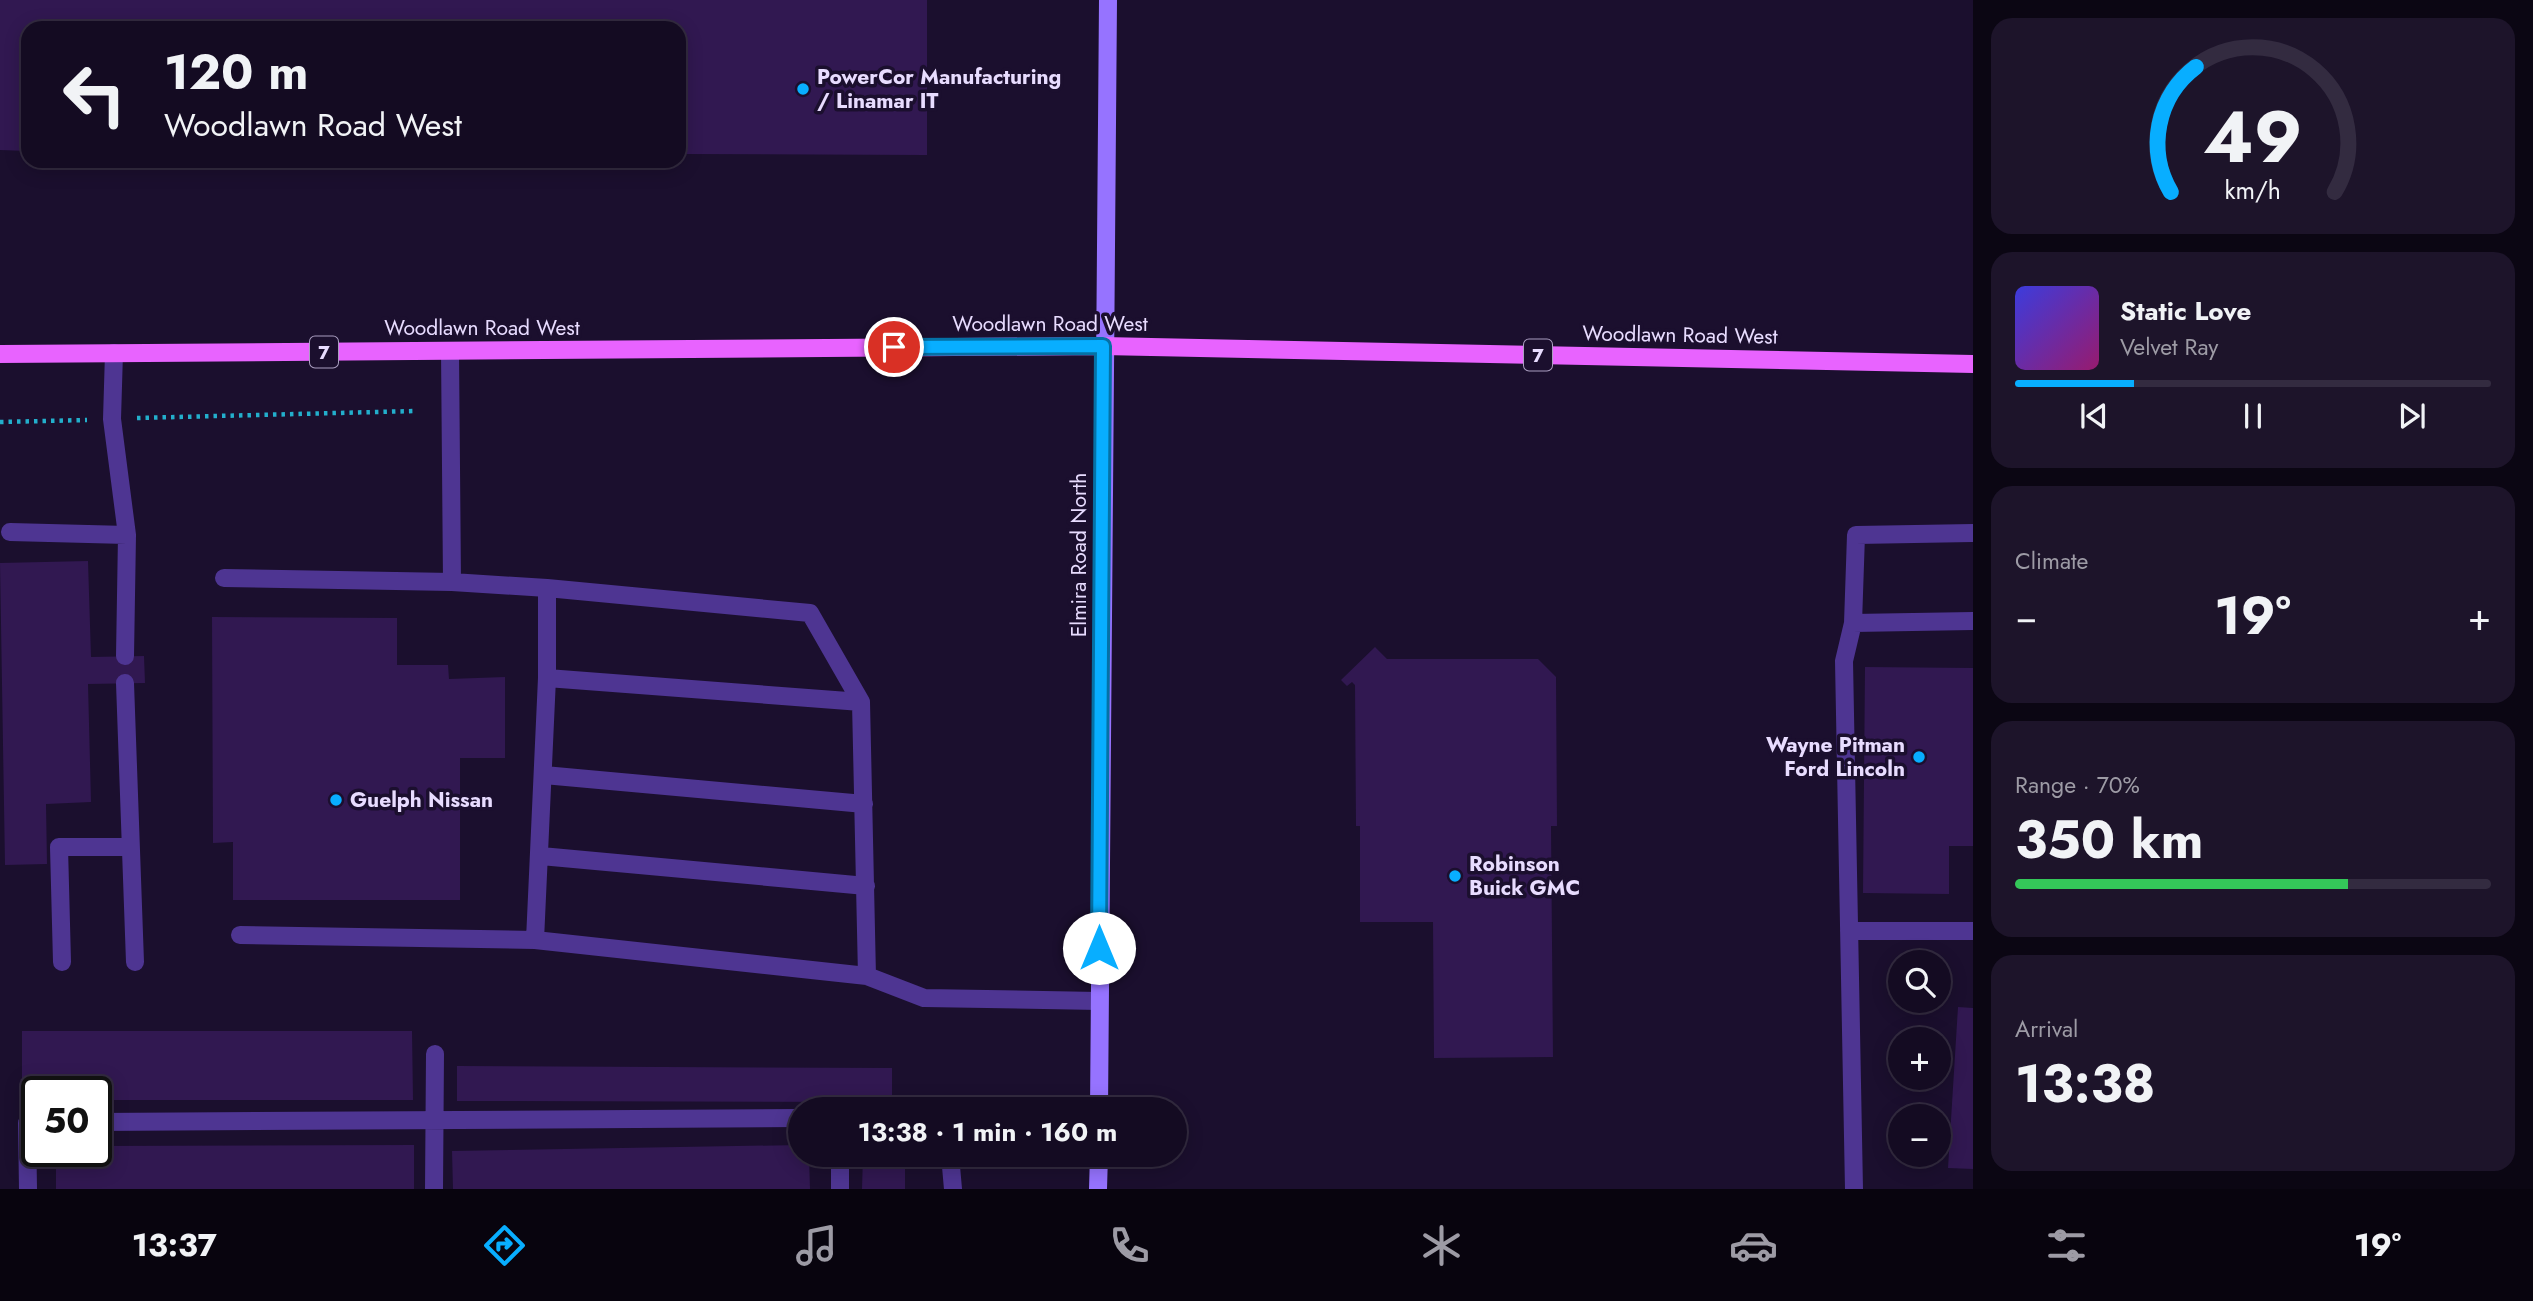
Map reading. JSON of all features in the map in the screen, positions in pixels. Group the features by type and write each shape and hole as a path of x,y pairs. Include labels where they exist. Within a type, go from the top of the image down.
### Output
{"main road":[{"name":"Elmira Road North","path":"1099,1097 1103,346 1108,0"},
{"name":"Woodlawn Road West","path":"0,354 1103,346 1973,364"},
{"path":"1098,1189 1099,1167"}],"lane":[{"path":"450,351 452,582"},
{"path":"114,354 112,419 127,535 125,656"},
{"path":"10,532 127,535"},
{"path":"1854,1189 1844,661 1853,623 1856,534 1973,533"},
{"path":"223,578 452,582 547,588 810,613 862,702 867,976"},
{"path":"536,940 544,775 547,588"},
{"path":"1853,623 1973,621"},
{"path":"547,677 862,702"},
{"path":"125,683 135,962"},
{"path":"544,775 864,804"},
{"path":"62,961 60,847 130,847"},
{"path":"541,856 866,886"},
{"path":"1849,931 1973,931"},
{"path":"240,935 536,940 867,976 923,998 1099,1001"},
{"path":"434,1189 435,1054"},
{"path":"112,1122 788,1118"},
{"path":"28,1167 28,1189"},
{"path":"840,1167 840,1189"},
{"path":"951,1167 953,1189"}],"path":[{"path":"0,422 416,411"}],"building":[{"name":"PowerCor Manufacturing / Linamar IT","path":"0,0 927,0 927,155 686,154 686,21 21,21 21,151 0,150"},
{"path":"88,561 91,657 144,656 145,683 88,684 91,802 46,804 47,864 5,865 0,563"},
{"name":"Guelph Nissan","path":"212,617 397,618 397,665 448,665 449,679 505,677 505,758 460,758 460,900 233,900 233,842 213,843"},
{"name":"Robinson Buick GMC","path":"1375,647 1387,659 1538,659 1556,677 1557,826 1551,826 1553,1057 1434,1058 1433,922 1360,922 1355,685 1352,682 1347,686 1341,680"},
{"name":"Wayne Pitman Ford Lincoln","path":"1865,667 1973,668 1973,846 1949,846 1949,894 1863,893"},
{"path":"1958,1007 1973,1008 1973,1169 1948,1168 1951,1167"},
{"path":"22,1031 412,1031 413,1100 112,1100 112,1076 22,1076"},
{"path":"457,1066 892,1068 892,1097 788,1097 788,1102 457,1101"},
{"path":"414,1145 414,1189 56,1189 56,1167 112,1167 112,1146"},
{"path":"788,1145 788,1167 809,1167 810,1189 453,1189 452,1151"},
{"path":"863,1167 905,1167 905,1189 862,1189"}],"place":[{"name":"PowerCor Manufacturing / Linamar IT","path":"803,89"},
{"name":"Wayne Pitman Ford Lincoln","path":"1919,757"},
{"name":"Guelph Nissan","path":"336,800"},
{"name":"Robinson Buick GMC","path":"1455,876"}],"route":[{"path":"894,347 1103,346 1099,948"}]}
